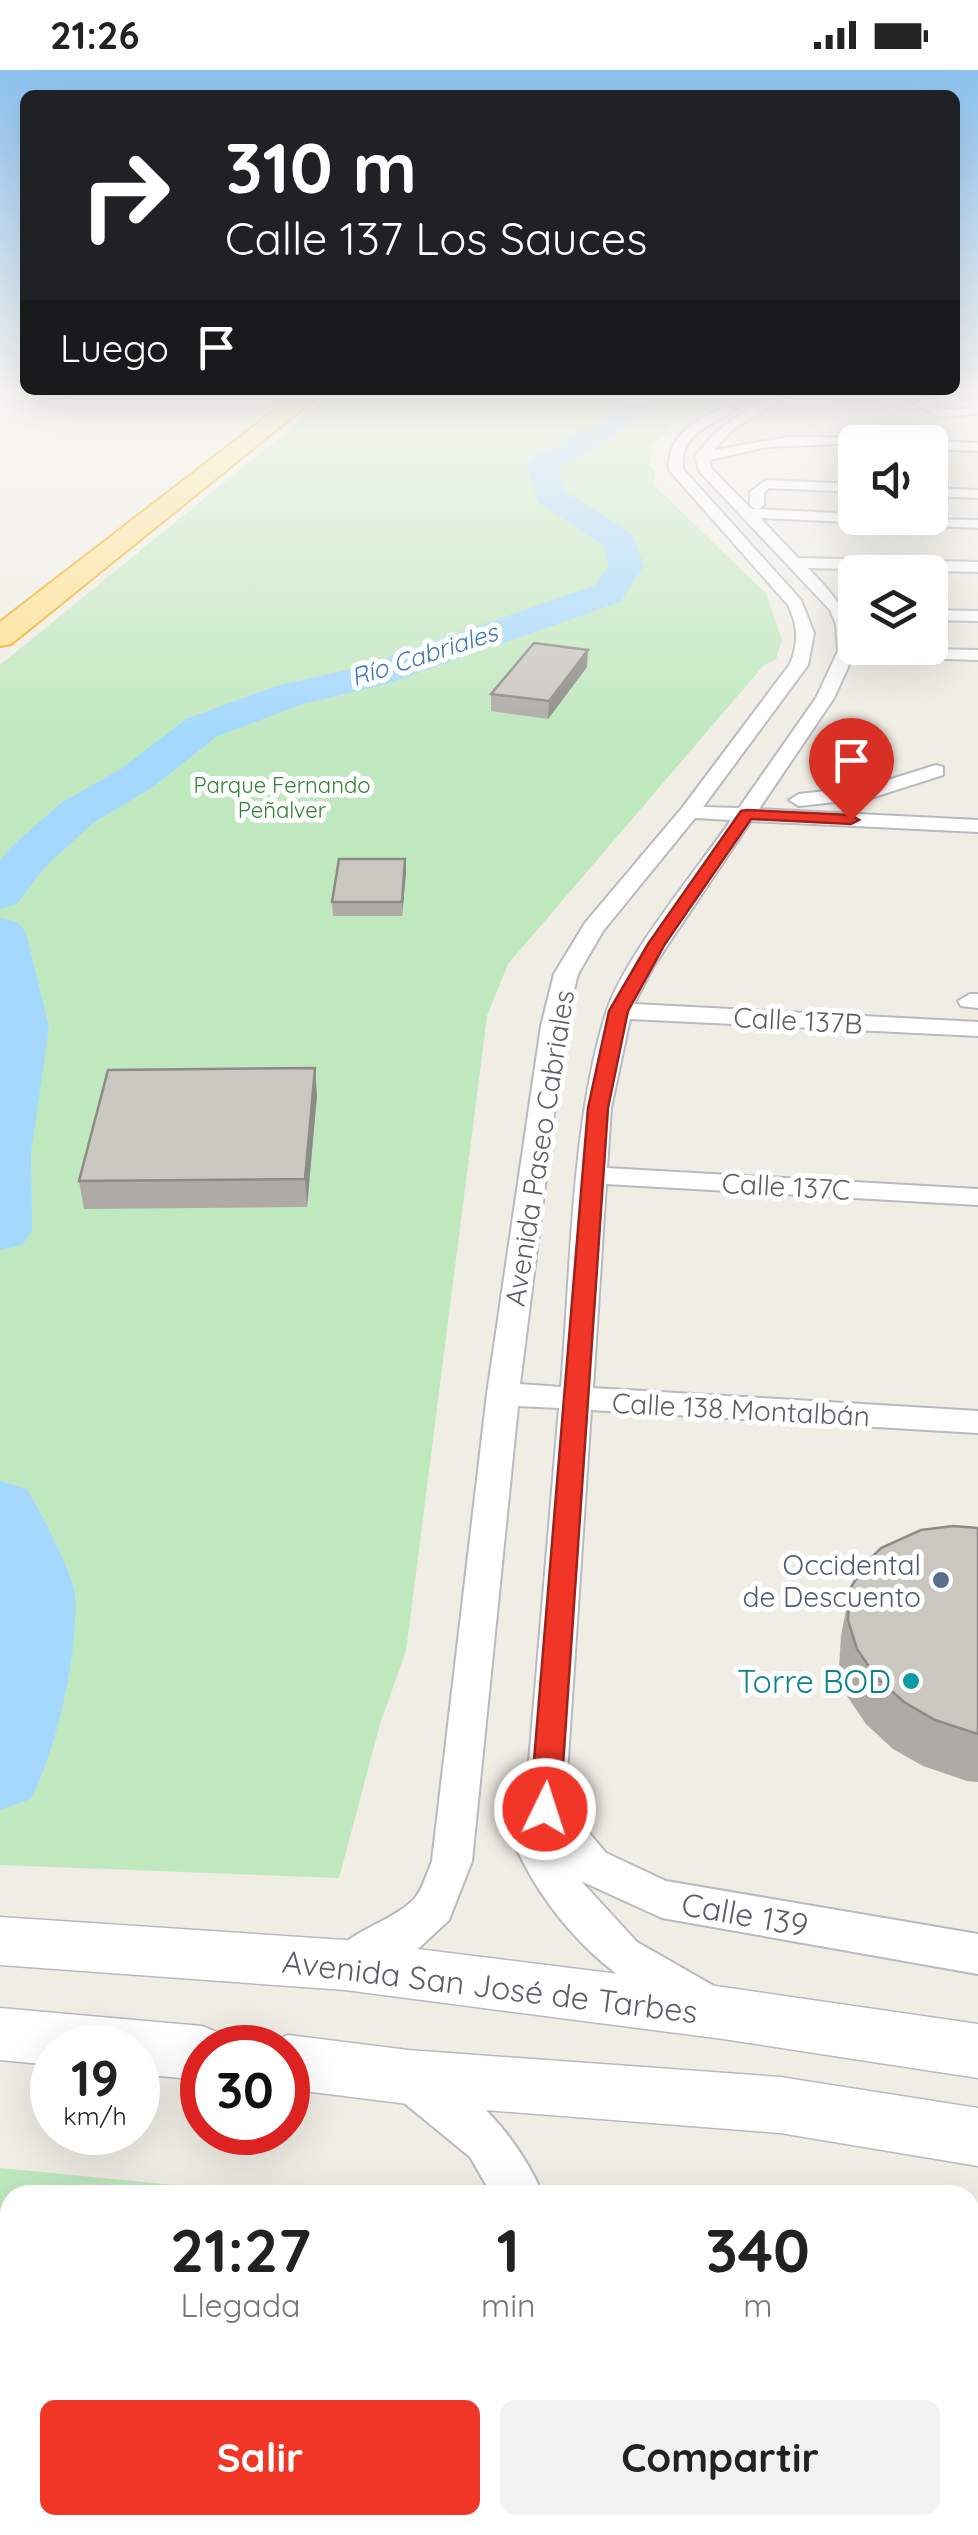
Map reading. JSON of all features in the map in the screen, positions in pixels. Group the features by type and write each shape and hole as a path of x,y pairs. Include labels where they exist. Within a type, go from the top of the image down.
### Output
{"highway":[{"path":"0,608 133,508"},
{"path":"0,637 164,508"}],"street":[{"name":"Avenida Paseo Cabriales","path":"345,1965 404,1934 434,1906 452,1861 503,1394 550,1044 566,974 593,928 689,812 798,665 808,642 807,625 795,603 708,508"},
{"path":"748,508 978,524"},
{"path":"748,508 838,611"},
{"path":"750,508 838,510"},
{"path":"948,515 978,516"},
{"path":"796,563 978,567"},
{"path":"948,615 978,616"},
{"path":"948,623 978,624"},
{"path":"948,648 978,655"},
{"name":"Avenida Paseo Cabriales","path":"723,2014 622,1956 572,1903 536,1848 545,1809 598,1108 618,1011 650,954 825,698 838,656"},
{"path":"689,812 843,798 936,771"},
{"path":"751,808 978,826"},
{"name":"Calle 137B","path":"618,1011 978,1030"},
{"name":"Calle 137C","path":"593,1175 978,1197"},
{"name":"Calle 138 Montalbán","path":"503,1394 978,1422"},
{"name":"Calle 139","path":"545,1809 592,1866 662,1900 978,1954"},
{"name":"Avenida San José de Tarbes","path":"0,1941 345,1965 978,2052"},
{"path":"0,2034 180,2051"},
{"path":"310,2065 780,2106 978,2136"},
{"path":"408,2076 486,2141 514,2185"}],"green space":[{"name":"Parque Fernando Peñalver","path":"193,508 678,508 766,594 782,640 776,659 764,665 508,964 487,1016 406,1651 380,1724 339,1878 0,1865 0,665"},
{"path":"0,2168 174,2185 0,2185"}],"building":[{"path":"534,643 588,650 549,701 491,694"},
{"path":"339,859 405,859 402,902 332,902"},
{"path":"315,1068 305,1179 79,1181 108,1070"},
{"name":"Torre BOD","path":"978,1528 978,1734 935,1720 904,1702 876,1677 857,1649 848,1620 850,1589 865,1564 881,1548 921,1530"}],"waterway":[{"name":"Río Cabriales","path":"0,894 27,858 77,813 137,778 201,728 290,695 372,676 607,594 627,566 620,541 569,508"},
{"name":"Río Cabriales","path":"0,933 21,1027 1,1153 0,1230"},
{"name":"Río Cabriales","path":"0,1509 35,1592 25,1687 0,1773"}],"place":[{"name":"Occidental de Descuento","path":"941,1580"},
{"name":"Torre BOD","path":"911,1681"}],"route":[{"path":"545,1809 598,1108 618,1011 656,944 747,814 851,820"}]}
